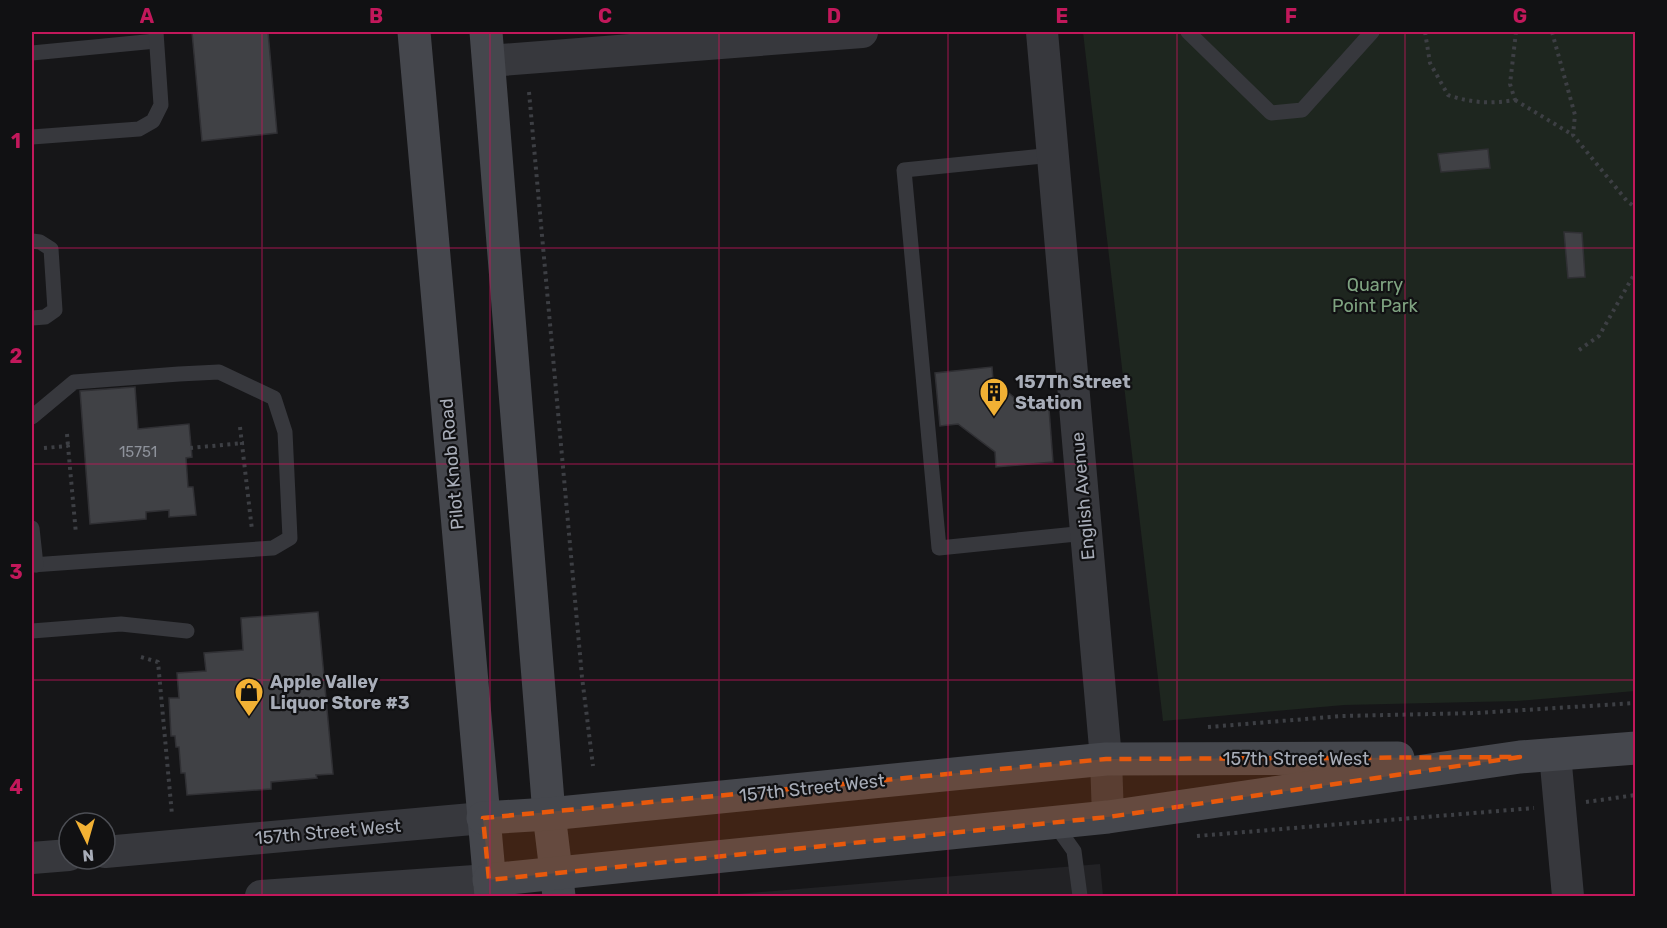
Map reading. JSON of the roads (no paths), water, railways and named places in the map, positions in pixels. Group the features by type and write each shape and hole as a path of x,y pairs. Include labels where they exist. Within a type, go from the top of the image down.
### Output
{"street":[{"name":"Pilot Knob Road","path":"414,32 490,888"},
{"path":"558,885 549,814 487,46 862,32"},
{"name":"English Avenue","path":"1042,32 1106,759 1108,817"},
{"name":"157th Street West","path":"261,897 558,885 1108,817 1520,758 1635,748"},
{"path":"1555,754 1568,897"},
{"name":"157th Street West","path":"117,851 549,814 1106,759 1520,758"},
{"path":"32,858 57,856"}],"lane":[{"path":"1188,32 1271,112 1302,110 1372,32"},
{"path":"32,53 156,36 161,105 153,121 139,129 32,137"},
{"path":"1053,155 904,170 939,548 1086,533"},
{"path":"32,241 40,242 51,249 56,310 45,317 32,318"},
{"path":"32,417 74,382 219,372 274,398 285,432 290,538 273,548 34,565 32,528"},
{"path":"32,631 121,624 187,631"},
{"path":"1054,823 1074,851 1078,864 1080,897"}],"place":[{"name":"157Th Street Station","path":"994,418"},
{"name":"Apple Valley Liquor Store #3","path":"249,718"}],"park label":[{"name":"Quarry Point Park","path":"1375,295"}]}
